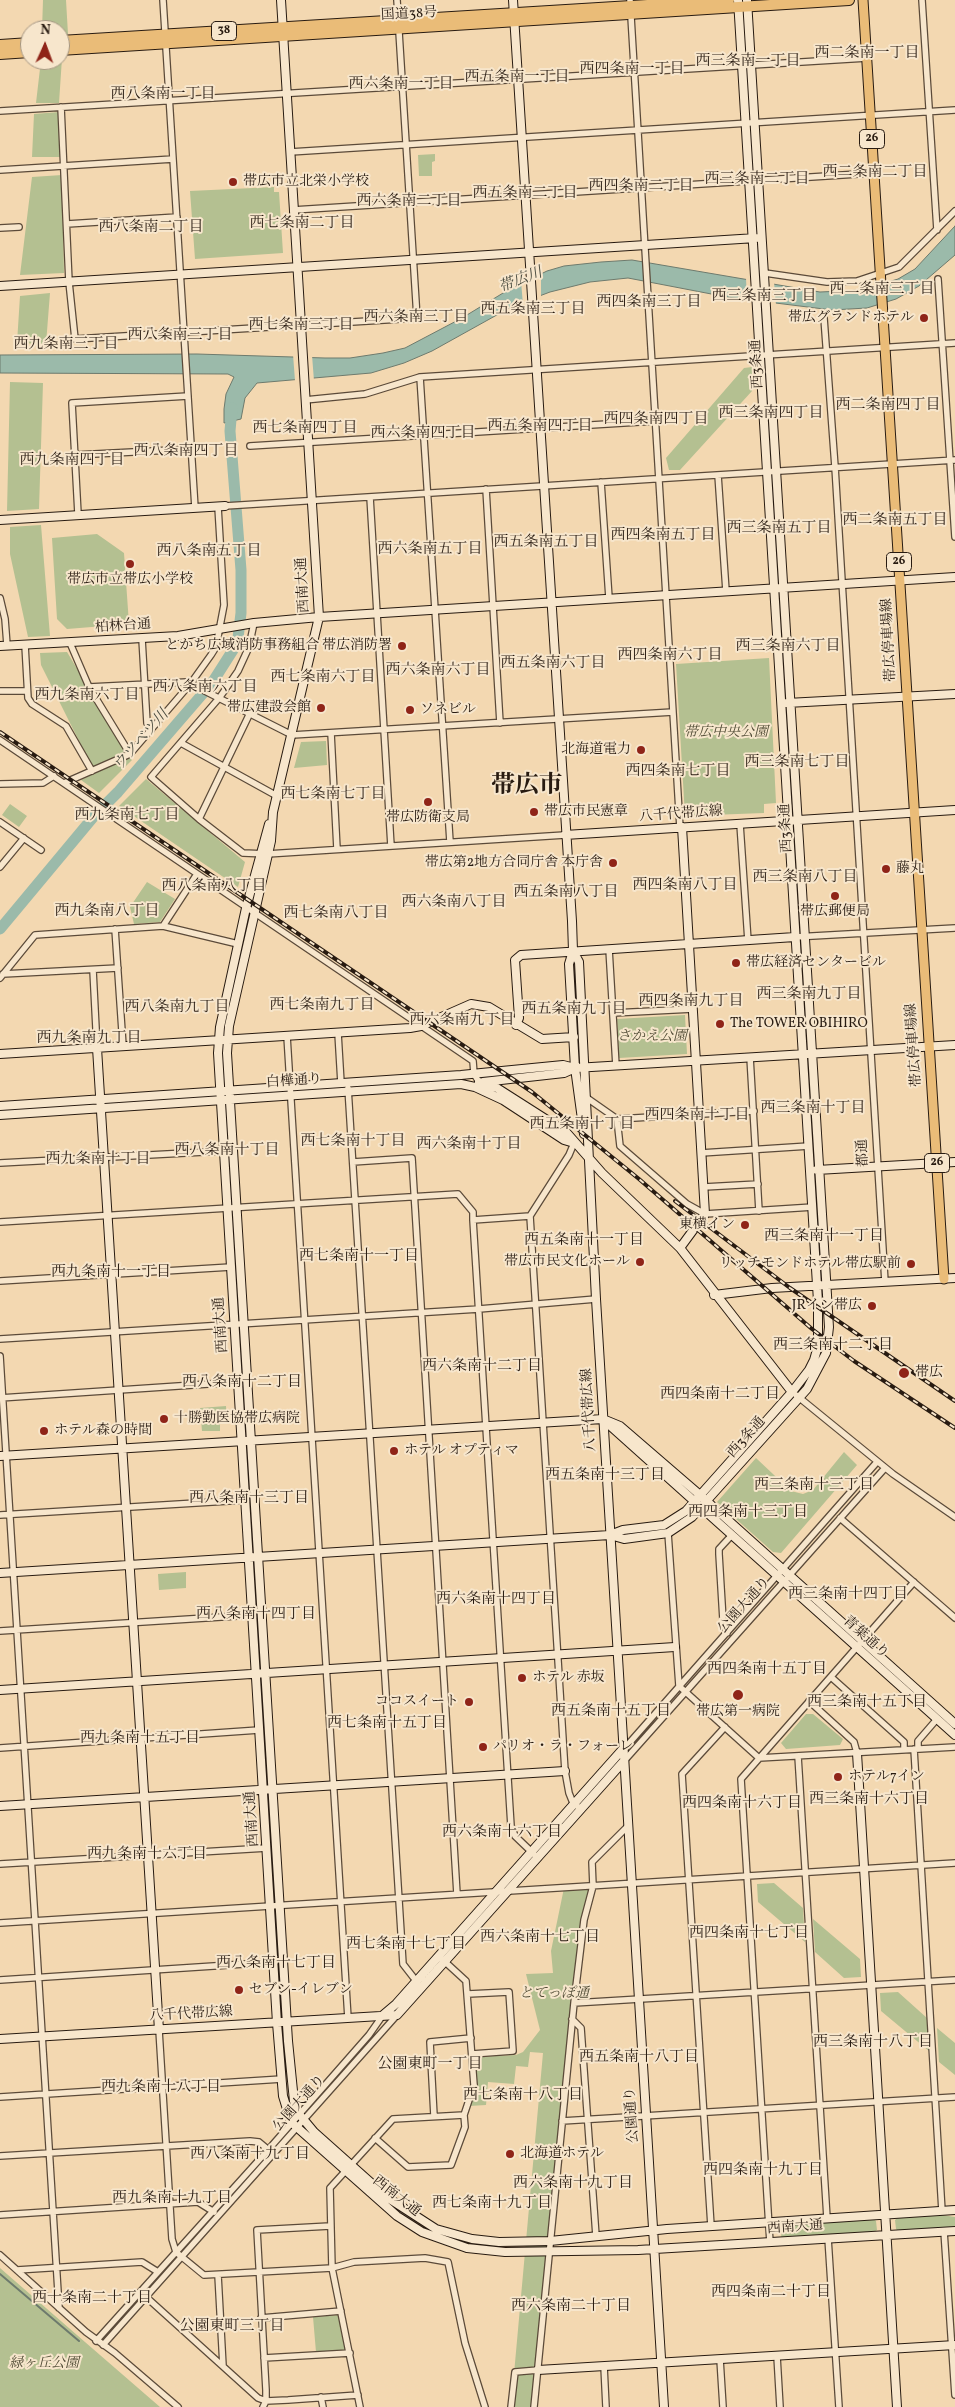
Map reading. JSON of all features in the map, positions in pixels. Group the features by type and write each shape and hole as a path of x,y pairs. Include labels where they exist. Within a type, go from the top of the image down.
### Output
{"highway":[{"name":"国道38号","path":"70,41 166,39 514,18 729,0"},
{"name":"国道38号","path":"630,7 849,0"},
{"name":"国道38号","path":"70,49 166,39"},
{"path":"0,45 20,44"},
{"path":"0,54 20,53"}],"main road":[{"name":"帯広停車場線","path":"863,0 944,1279"}],"street":[{"path":"163,0 185,332 194,508"},
{"name":"西南大通","path":"281,0 319,617 263,854 246,908 218,1040 219,1100 283,2096 294,2125 348,2168 422,2222 446,2234 472,2240 499,2242 550,2241 652,2230 955,2210"},
{"path":"61,107 69,282 75,339 417,318 397,0"},
{"path":"251,623 243,660 181,743 151,777 199,819 243,853 263,854 565,835 513,0"},
{"path":"922,0 937,230"},
{"name":"西3条通","path":"610,1535 624,1539 668,1533 684,1525 800,1398 820,1367 826,1353 829,1327 756,122 752,64 743,4"},
{"name":"西3条通","path":"610,1535 623,1530 664,1524 686,1511 792,1392 809,1370 818,1346 813,1207 741,64 743,4"},
{"path":"630,7 660,478 665,595 704,1187 705,1214 680,1248"},
{"path":"0,111 741,64 867,58"},
{"path":"290,152 955,110"},
{"path":"0,170 174,159"},
{"path":"293,210 874,173"},
{"path":"765,276 842,283 881,275 899,267 955,212"},
{"path":"67,224 177,217"},
{"path":"0,228 19,227"},
{"path":"0,286 763,238"},
{"path":"938,279 953,461 955,537"},
{"name":"都通","path":"824,318 835,468 862,933 885,1282"},
{"path":"305,400 365,394 420,377 955,343"},
{"path":"420,377 450,842"},
{"path":"78,514 72,404 188,396"},
{"path":"250,446 656,421"},
{"path":"75,456 192,449"},
{"path":"0,520 311,502 370,496 427,494 766,471 953,461"},
{"path":"718,474 726,591"},
{"path":"601,482 609,598"},
{"path":"486,489 500,723"},
{"path":"370,496 391,846"},
{"path":"64,783 130,754 194,684 211,655 223,629 224,591 221,507"},
{"name":"柏林台通","path":"4,646 142,639 223,629 251,623 319,617 955,577"},
{"path":"0,598 5,619 4,646"},
{"path":"142,639 147,723 151,730"},
{"path":"70,643 89,687 130,754"},
{"path":"26,645 28,698 32,704 66,726 92,771"},
{"path":"89,687 144,683 194,684 292,735 673,712"},
{"path":"0,691 27,691"},
{"path":"781,703 955,694"},
{"path":"199,819 250,713"},
{"path":"331,733 337,849"},
{"path":"0,740 473,1061 474,1074 479,1082 462,1084"},
{"path":"181,743 277,796"},
{"path":"0,784 43,783 54,776"},
{"name":"八千代帯広線","path":"588,1158 577,1098 569,964 573,951 565,835 955,810"},
{"path":"0,822 41,850"},
{"path":"740,824 748,941"},
{"path":"0,867 24,838"},
{"name":"西南大通","path":"263,854 255,913 227,1040 229,1099 274,1789 287,2022 294,2101 301,2117 348,2168 397,2216 422,2232 445,2242 484,2251 550,2252 654,2248 955,2230"},
{"path":"163,926 197,874"},
{"path":"2,976 35,935 163,926 238,944"},
{"path":"516,1025 519,1018 515,960 517,957 573,951 955,928"},
{"path":"115,929 123,1046"},
{"path":"609,949 616,1066"},
{"name":"八千代帯広線","path":"573,951 579,962 587,1098 588,1158 623,1762"},
{"path":"2,976 118,968"},
{"path":"93,970 172,2239 176,2252 204,2275 332,2268 354,2262 425,2258 448,2262 465,2343 485,2407"},
{"path":"0,1054 421,1026 471,1004 489,1007 542,1039 574,1037"},
{"path":"613,1013 693,1009"},
{"path":"338,1033 346,1085 353,1162 403,1964 416,1982"},
{"path":"287,1036 348,2018"},
{"path":"346,1085 563,1065 584,1068 955,1045"},
{"path":"750,1057 759,1211"},
{"path":"499,1084 564,1073 575,1068"},
{"name":"白樺通り","path":"479,1082 499,1084 566,1132 588,1158 680,1248 714,1295 792,1392"},
{"name":"白樺通り","path":"0,1115 219,1100 346,1085 462,1084 475,1087 503,1100 564,1140 574,1143"},
{"path":"0,1106 229,1090 290,1091"},
{"path":"587,1098 617,1119 754,1110"},
{"path":"617,1119 618,1140 623,1149 687,1204 705,1214 813,1207"},
{"path":"574,1143 569,1155 530,1216 565,1771 569,1793 574,1804 581,1809"},
{"path":"701,1153 809,1146"},
{"path":"0,1163 223,1151"},
{"path":"353,1162 412,1158 457,1894"},
{"path":"810,1171 955,1162"},
{"path":"704,1187 758,1184"},
{"path":"0,1222 458,1194 473,1212 511,1826 515,1836 538,1858"},
{"path":"473,1220 530,1216"},
{"path":"0,1281 231,1266"},
{"path":"714,1295 772,1288 955,1278"},
{"path":"0,1339 421,1313 596,1299"},
{"path":"0,1356 3,1456 14,1572 59,2308"},
{"path":"2,1398 238,1382"},
{"path":"792,1392 877,1462 955,1517"},
{"path":"3,1456 603,1419 697,1498 779,1573"},
{"name":"公園大通り","path":"622,1750 877,1462"},
{"name":"公園大通り","path":"623,1762 885,1468"},
{"path":"0,1515 245,1500"},
{"name":"青葉通り","path":"704,1505 731,1536 786,1579 859,1644 955,1735"},
{"path":"840,1518 955,1618"},
{"path":"668,1533 679,1686 759,1758 955,1747"},
{"path":"0,1573 610,1535"},
{"path":"731,1536 719,1549 719,1554 723,1620 726,1632 732,1639"},
{"path":"770,2242 741,1779 914,1582"},
{"path":"0,1631 253,1615"},
{"path":"859,1644 955,1724"},
{"path":"0,1690 675,1647"},
{"path":"831,1677 904,1742 904,1750"},
{"path":"809,1702 854,1742 857,1753 897,2407"},
{"path":"938,1719 918,1741 916,1749 921,1865 942,2211"},
{"path":"711,2226 682,1774 725,1727"},
{"path":"0,1748 259,1730"},
{"path":"383,2015 416,1982 622,1750"},
{"path":"798,1756 827,2218"},
{"path":"397,2015 623,1762"},
{"name":"公園通り","path":"623,1762 664,2407"},
{"path":"0,1806 565,1771"},
{"path":"534,2407 572,2020 584,1920 593,1886 592,1862 627,1827"},
{"path":"0,1864 267,1848"},
{"path":"0,1923 955,1863"},
{"path":"375,2138 408,2167 452,2165 465,2128 464,2115 474,2085 466,1981 439,1956"},
{"path":"0,1980 275,1962"},
{"path":"574,2003 955,1980"},
{"path":"468,1994 509,1992 513,2052 472,2054"},
{"name":"公園大通り","path":"103,2345 218,2216 369,2035 383,2015"},
{"name":"八千代帯広線","path":"0,2039 397,2015"},
{"name":"公園大通り","path":"301,2117 397,2015"},
{"path":"572,2020 581,2028 596,2236"},
{"path":"434,2116 430,2042 471,2038"},
{"path":"0,2098 282,2079"},
{"path":"562,2121 955,2096"},
{"path":"360,2407 332,2268 328,2192 392,2119 464,2115"},
{"path":"0,2156 250,2140 259,2142 270,2152"},
{"name":"公園大通り","path":"96,2341 212,2211 270,2152"},
{"path":"0,2215 198,2202 218,2216"},
{"path":"265,2404 257,2230 330,2226"},
{"path":"944,2231 955,2395"},
{"path":"828,2238 839,2407"},
{"path":"0,2255 96,2341 178,2407"},
{"path":"17,2270 142,2262 158,2272"},
{"path":"218,2275 223,2366"},
{"path":"141,2292 265,2404 288,2404 321,2397 358,2395"},
{"path":"261,2318 341,2311"},
{"path":"511,2407 515,2372 953,2345"},
{"path":"264,2358 350,2353"},
{"path":"777,2356 780,2407"},
{"path":"720,2359 723,2407"},
{"path":"604,2366 606,2407"},
{"path":"321,2397 323,2407"}],"green space":[{"path":"43,0 66,0 67,20 42,20"},
{"path":"40,70 61,70 59,103 36,103"},
{"path":"59,112 61,157 32,157 34,114"},
{"path":"435,154 435,161 432,162 432,176 419,176 418,155"},
{"path":"62,175 64,273 20,275 32,177"},
{"path":"274,187 274,192 279,192 283,253 195,259 190,191"},
{"path":"50,293 46,344 17,343 20,296"},
{"path":"752,367 752,391 680,470 669,470 666,458 744,368"},
{"path":"10,382 43,383 39,509 7,511"},
{"path":"41,525 50,636 28,637 10,554 10,527"},
{"path":"97,534 124,553 129,624 67,629 57,619 52,538"},
{"path":"67,652 132,760 99,793 81,780 95,773 41,665 40,653"},
{"name":"帯広中央公園","path":"769,658 776,803 764,804 764,813 685,816 676,664"},
{"path":"326,741 327,765 294,768 301,742"},
{"path":"146,779 245,862 238,887 119,806"},
{"path":"10,804 27,816 19,827 2,815"},
{"path":"147,882 175,899 160,922 134,924 130,907"},
{"name":"さかえ公園","path":"685,1015 687,1054 619,1058 617,1019"},
{"path":"226,1406 227,1424 220,1424 220,1431 202,1431 200,1408"},
{"path":"844,1452 857,1465 781,1553 773,1552 717,1502 756,1458 791,1491 803,1494 813,1490"},
{"path":"186,1572 186,1588 159,1590 158,1574"},
{"path":"806,1714 813,1714 843,1739 840,1745 786,1749 781,1743"},
{"path":"774,1883 803,1908 805,1942 758,1902 757,1884"},
{"name":"とてっぽ通","path":"593,1886 584,1920 534,2407 511,2407 543,2053 530,2052 528,2067 516,2066 514,2084 488,2082 486,2105 469,2106 477,2083 475,2057 516,2055 523,2052 540,2030 526,1974 553,1973 551,1951 564,1888"},
{"path":"813,1919 860,1959 861,1977 844,1978 815,1952"},
{"path":"898,1992 927,2018 929,2051 881,2011 880,1993"},
{"path":"937,2028 955,2043 955,2075 939,2062"},
{"path":"942,2215 955,2217 955,2227 898,2231 896,2229 895,2220 898,2217"},
{"path":"874,2219 877,2230 874,2232 781,2237 783,2225"},
{"name":"緑ヶ丘公園","path":"0,2268 85,2342 160,2407 0,2407"},
{"path":"339,2315 346,2350 316,2352 313,2317"}],"shaded area":[{"path":"955,226 955,255 919,286 896,299 867,308 832,310 727,297 628,278 590,282 550,292 513,306 432,351 404,363 371,373 257,383 245,398 241,419 224,423 226,394 234,377 228,374 0,373 0,355 197,354 350,358 383,353 405,348 462,318 508,290 547,271 564,266 601,262 632,260 820,292 862,290 898,279 915,269"}],"pier":[{"path":"541,272 541,298 523,305 521,281"},
{"path":"746,278 774,282 776,305 747,302"},
{"path":"293,354 312,355 314,381 295,381"}],"waterway":[{"name":"ウツベツ川","path":"0,929 95,815 118,792 212,683 233,650 238,638 241,613 241,570 230,431 232,408"},
{"path":"0,2274 79,2341"}],"railway":[{"path":"0,732 532,1092 639,1179 812,1329 854,1361 955,1428"},
{"path":"675,1201 790,1288 955,1401"}],"place":[{"name":"帯広市立北栄小学校","path":"233,182"},
{"name":"帯広グランドホテル","path":"924,318"},
{"name":"帯広市立帯広小学校","path":"130,564"},
{"name":"とかち広域消防事務組合 帯広消防署","path":"402,646"},
{"name":"帯広建設会館","path":"321,708"},
{"name":"ソネビル","path":"410,710"},
{"name":"北海道電力","path":"641,750"},
{"name":"帯広防衛支局","path":"428,802"},
{"name":"帯広市民憲章","path":"534,812"},
{"name":"帯広第2地方合同庁舎 本庁舎","path":"613,863"},
{"name":"藤丸","path":"886,869"},
{"name":"帯広郵便局","path":"835,896"},
{"name":"帯広経済センタービル","path":"736,963"},
{"name":"The TOWER OBIHIRO","path":"720,1024"},
{"name":"東横イン","path":"745,1225"},
{"name":"帯広市民文化ホール","path":"640,1262"},
{"name":"リッチモンドホテル帯広駅前","path":"911,1264"},
{"name":"JRイン帯広","path":"872,1306"},
{"name":"帯広","path":"904,1373"},
{"name":"十勝勤医協帯広病院","path":"164,1419"},
{"name":"ホテル森の時間","path":"44,1431"},
{"name":"ホテル オプティマ","path":"394,1451"},
{"name":"ホテル 赤坂","path":"522,1678"},
{"name":"帯広第一病院","path":"738,1695"},
{"name":"ココスイート","path":"469,1702"},
{"name":"パリオ・ラ・フォーレ","path":"483,1747"},
{"name":"ホテル7イン","path":"838,1777"},
{"name":"セブン-イレブン","path":"239,1990"},
{"name":"北海道ホテル","path":"510,2154"}],"district":[{"name":"西二条南一丁目","path":"867,54"},
{"name":"西三条南一丁目","path":"748,62"},
{"name":"西四条南一丁目","path":"632,70"},
{"name":"西五条南一丁目","path":"517,78"},
{"name":"西六条南一丁目","path":"401,85"},
{"name":"西八条南一丁目","path":"163,95"},
{"name":"西二条南二丁目","path":"875,173"},
{"name":"西三条南二丁目","path":"757,180"},
{"name":"西四条南二丁目","path":"641,187"},
{"name":"西五条南二丁目","path":"525,194"},
{"name":"西六条南二丁目","path":"409,202"},
{"name":"西七条南二丁目","path":"302,224"},
{"name":"西八条南二丁目","path":"151,228"},
{"name":"西二条南三丁目","path":"882,290"},
{"name":"西三条南三丁目","path":"764,297"},
{"name":"西四条南三丁目","path":"649,303"},
{"name":"西五条南三丁目","path":"533,310"},
{"name":"西六条南三丁目","path":"416,318"},
{"name":"西七条南三丁目","path":"301,326"},
{"name":"西八条南三丁目","path":"180,336"},
{"name":"西九条南三丁目","path":"66,345"},
{"name":"西二条南四丁目","path":"888,406"},
{"name":"西三条南四丁目","path":"771,414"},
{"name":"西四条南四丁目","path":"656,420"},
{"name":"西五条南四丁目","path":"540,427"},
{"name":"西七条南四丁目","path":"305,429"},
{"name":"西六条南四丁目","path":"423,434"},
{"name":"西八条南四丁目","path":"186,452"},
{"name":"西九条南四丁目","path":"72,461"},
{"name":"西二条南五丁目","path":"895,521"},
{"name":"西三条南五丁目","path":"779,529"},
{"name":"西四条南五丁目","path":"663,536"},
{"name":"西五条南五丁目","path":"546,543"},
{"name":"西六条南五丁目","path":"430,550"},
{"name":"西八条南五丁目","path":"209,552"},
{"name":"西三条南六丁目","path":"788,647"},
{"name":"西四条南六丁目","path":"670,656"},
{"name":"西五条南六丁目","path":"553,664"},
{"name":"西六条南六丁目","path":"438,671"},
{"name":"西七条南六丁目","path":"323,678"},
{"name":"西八条南六丁目","path":"205,688"},
{"name":"西九条南六丁目","path":"87,696"},
{"name":"西三条南七丁目","path":"797,763"},
{"name":"西四条南七丁目","path":"678,772"},
{"name":"帯広市","path":"527,788"},
{"name":"西七条南七丁目","path":"333,795"},
{"name":"西九条南七丁目","path":"127,816"},
{"name":"西三条南八丁目","path":"805,878"},
{"name":"西四条南八丁目","path":"685,886"},
{"name":"西八条南八丁目","path":"214,887"},
{"name":"西五条南八丁目","path":"566,893"},
{"name":"西六条南八丁目","path":"454,903"},
{"name":"西九条南八丁目","path":"107,912"},
{"name":"西七条南八丁目","path":"336,914"},
{"name":"西三条南九丁目","path":"809,995"},
{"name":"西四条南九丁目","path":"691,1002"},
{"name":"西七条南九丁目","path":"322,1006"},
{"name":"西八条南九丁目","path":"177,1008"},
{"name":"西五条南九丁目","path":"574,1010"},
{"name":"西六条南九丁目","path":"462,1021"},
{"name":"西九条南九丁目","path":"89,1039"},
{"name":"西三条南十丁目","path":"813,1109"},
{"name":"西四条南十丁目","path":"697,1116"},
{"name":"西五条南十丁目","path":"582,1125"},
{"name":"西七条南十丁目","path":"353,1142"},
{"name":"西六条南十丁目","path":"469,1145"},
{"name":"西八条南十丁目","path":"227,1151"},
{"name":"西九条南十丁目","path":"98,1160"},
{"name":"西三条南十一丁目","path":"824,1237"},
{"name":"西五条南十一丁目","path":"584,1241"},
{"name":"西七条南十一丁目","path":"359,1257"},
{"name":"西九条南十一丁目","path":"111,1273"},
{"name":"西三条南十二丁目","path":"833,1346"},
{"name":"西六条南十二丁目","path":"482,1367"},
{"name":"西八条南十二丁目","path":"242,1383"},
{"name":"西四条南十二丁目","path":"720,1395"},
{"name":"西五条南十三丁目","path":"605,1476"},
{"name":"西三条南十三丁目","path":"814,1486"},
{"name":"西八条南十三丁目","path":"249,1499"},
{"name":"西四条南十三丁目","path":"748,1513"},
{"name":"西三条南十四丁目","path":"848,1595"},
{"name":"西六条南十四丁目","path":"496,1600"},
{"name":"西八条南十四丁目","path":"256,1615"},
{"name":"西四条南十五丁目","path":"767,1670"},
{"name":"西三条南十五丁目","path":"867,1703"},
{"name":"西五条南十五丁目","path":"611,1712"},
{"name":"西七条南十五丁目","path":"387,1724"},
{"name":"西九条南十五丁目","path":"140,1739"},
{"name":"西三条南十六丁目","path":"869,1800"},
{"name":"西四条南十六丁目","path":"742,1804"},
{"name":"西六条南十六丁目","path":"502,1833"},
{"name":"西九条南十六丁目","path":"147,1855"},
{"name":"西四条南十七丁目","path":"749,1934"},
{"name":"西六条南十七丁目","path":"540,1938"},
{"name":"西七条南十七丁目","path":"406,1945"},
{"name":"西八条南十七丁目","path":"276,1964"},
{"name":"西三条南十八丁目","path":"873,2043"},
{"name":"西五条南十八丁目","path":"639,2058"},
{"name":"公園東町一丁目","path":"430,2065"},
{"name":"西九条南十八丁目","path":"161,2088"},
{"name":"西七条南十八丁目","path":"523,2096"},
{"name":"西八条南十九丁目","path":"250,2155"},
{"name":"西四条南十九丁目","path":"763,2171"},
{"name":"西六条南十九丁目","path":"573,2184"},
{"name":"西九条南十九丁目","path":"172,2199"},
{"name":"西七条南十九丁目","path":"492,2204"},
{"name":"西四条南二十丁目","path":"771,2293"},
{"name":"西十条南二十丁目","path":"92,2299"},
{"name":"西六条南二十丁目","path":"571,2307"},
{"name":"公園東町三丁目","path":"232,2327"}],"water label":[{"name":"帯広川","path":"521,281"}]}
